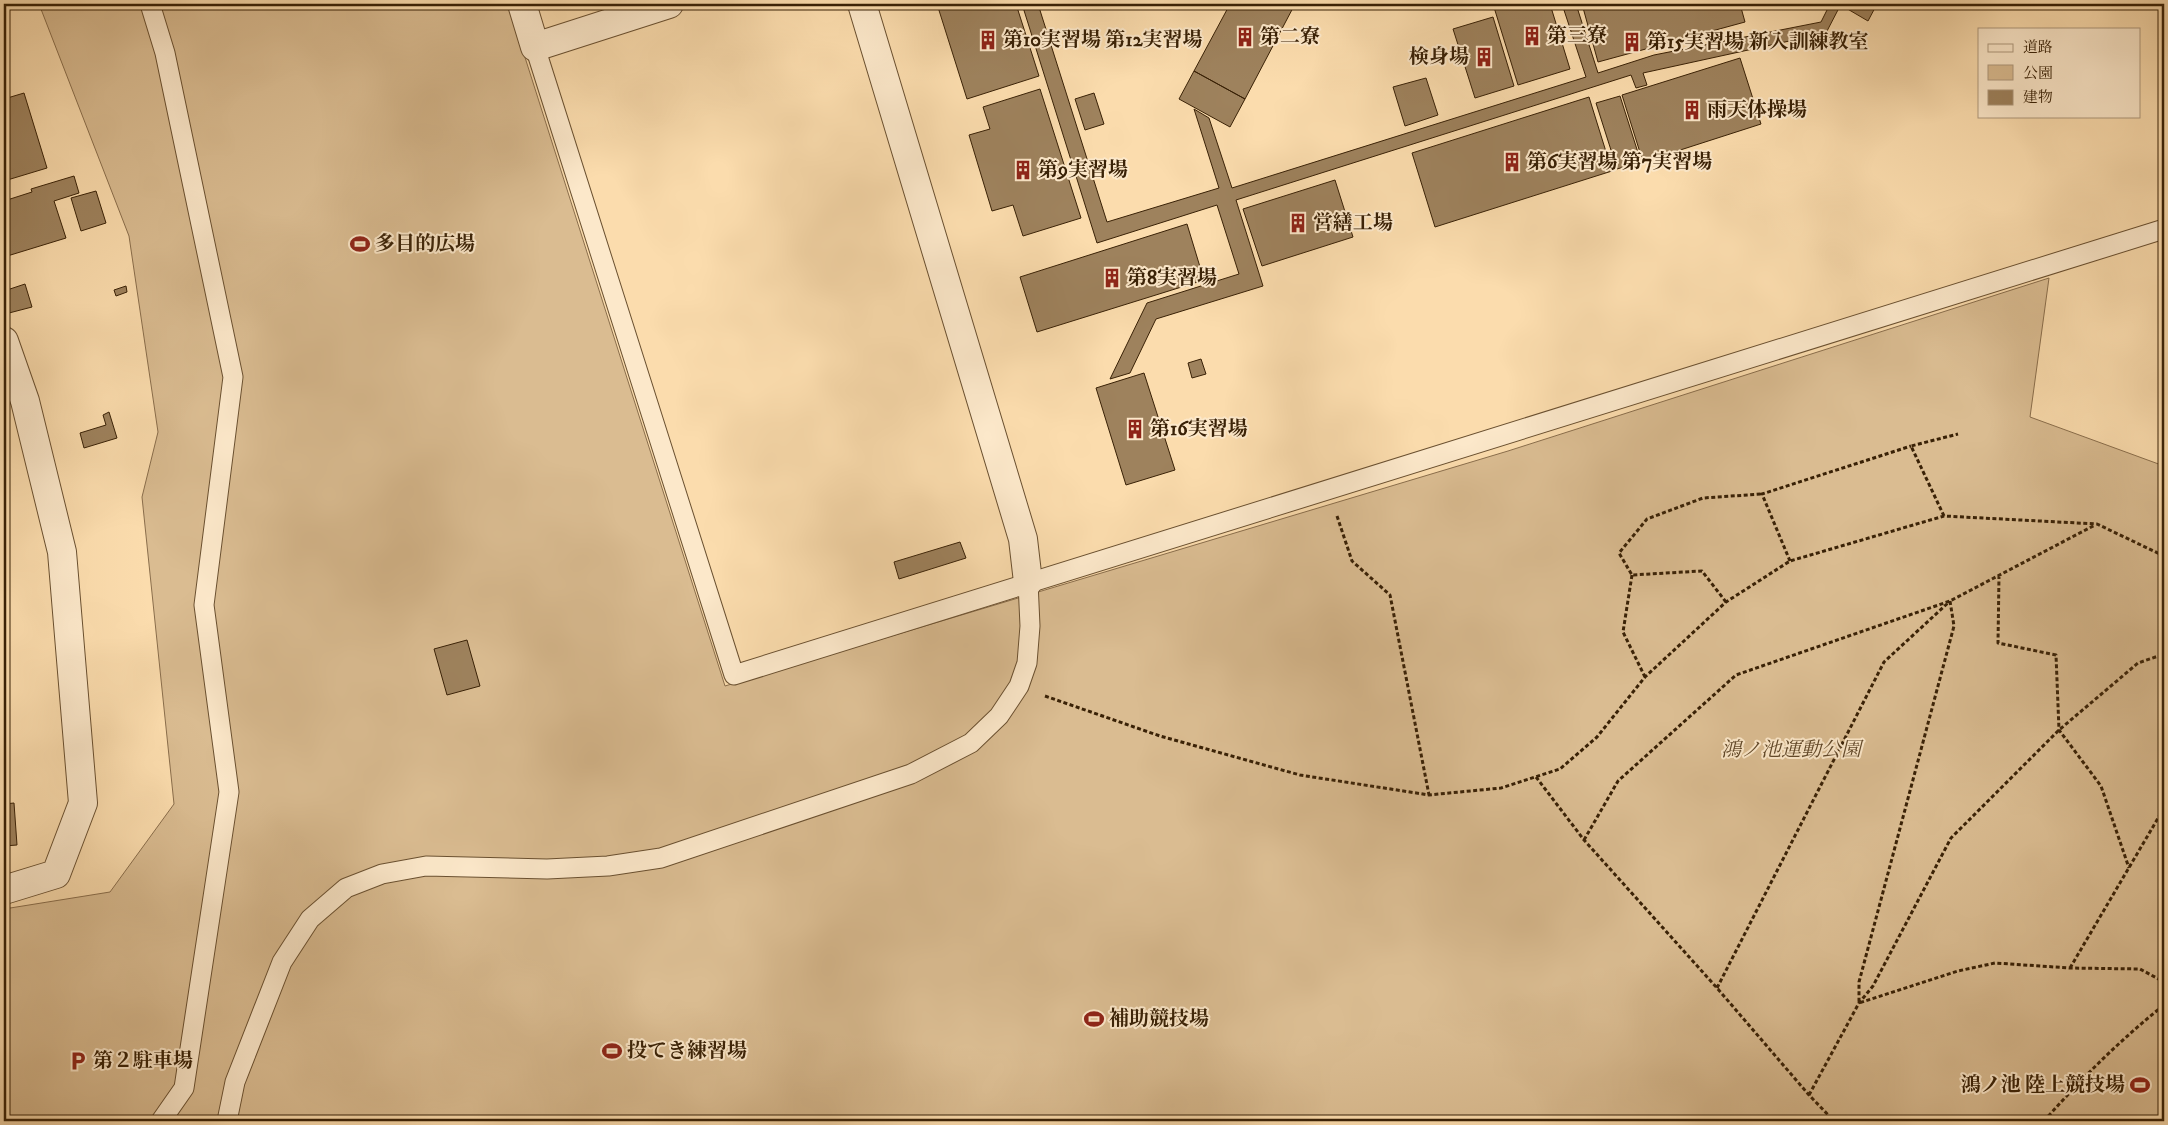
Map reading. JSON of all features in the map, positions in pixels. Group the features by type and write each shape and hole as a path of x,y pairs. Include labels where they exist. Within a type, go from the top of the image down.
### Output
{"street":[{"path":"522,4 535,46 669,4"},
{"path":"862,4 1023,539 1028,582"},
{"path":"4,341 25,401 62,552 83,803 56,874 4,890"}],"lane":[{"path":"150,4 165,53 232,377 204,605 229,792 184,1088 161,1121"},
{"path":"535,46 734,675 2164,229"},
{"path":"226,1121 235,1082 282,962 310,919 346,888 382,874 426,866 547,869 608,866 661,858 911,774 971,743 999,716 1018,686 1027,663 1030,626 1028,582"}],"path":[{"path":"1645,678 1623,632 1632,575 1619,553 1647,519 1703,498 1762,494 1911,446 1958,434"},
{"path":"1911,446 1944,516"},
{"path":"1329,489 1352,560 1390,596 1429,795"},
{"path":"1762,494 1790,562"},
{"path":"1018,686 1160,736 1300,775 1429,795 1500,788 1560,770 1597,737 1645,678 1726,602 1790,562 1944,516 2098,524 2164,556"},
{"path":"1584,840 1618,781 1736,675 1950,600 2098,524"},
{"path":"1632,575 1702,571 1726,602"},
{"path":"1999,575 1998,643 2056,655 2059,730 2101,786 2128,868"},
{"path":"1717,988 1884,662 1950,600"},
{"path":"1859,1003 1859,982 1954,626 1950,600"},
{"path":"1809,1095 1859,1003 1873,986 1951,838 2059,730 2138,663 2164,654"},
{"path":"1536,777 1584,840 1834,1121"},
{"path":"2070,968 2164,808"},
{"path":"1859,1003 1958,971 1995,963 2070,968 2140,969 2164,982"},
{"path":"2044,1121 2072,1089 2125,1036 2164,1005"}],"green space":[{"name":"鴻ノ池運動公園","path":"39,4 508,4 725,686 1508,451 2049,278 2030,417 2164,466 2164,1121 4,1121 4,909 110,892 174,804 142,497 158,432 129,236"}],"building":[{"name":"第10実習場 第12実習場","path":"937,4 1016,4 1039,76 967,99"},
{"path":"1022,4 1038,4 1107,222 1219,188 1194,109 1209,118 1232,188 1586,77 1562,4 1576,4 1598,73 1654,55 1821,22 1830,4 1840,6 1826,33 1643,73 1647,85 1636,88 1631,75 1236,200 1263,286 1156,319 1130,373 1110,379 1147,303 1239,274 1217,205 1097,243"},
{"name":"第二寮","path":"1230,4 1295,4 1245,99 1194,71"},
{"name":"第三寮","path":"1493,4 1550,4 1570,69 1518,85"},
{"name":"第15実習場 新入訓練教室","path":"1582,4 1740,4 1745,22 1598,62"},
{"path":"1839,4 1877,4 1868,21"},
{"name":"検身場","path":"1493,17 1514,86 1475,98 1453,29"},
{"name":"雨天体操場","path":"1740,58 1761,124 1643,162 1622,95"},
{"path":"1194,71 1245,99 1230,127 1179,99"},
{"path":"1426,78 1438,115 1405,126 1393,87"},
{"name":"第9実習場","path":"1040,89 1081,218 1023,236 1013,205 992,211 969,135 990,129 983,107"},
{"path":"24,93 47,168 4,181 4,99"},
{"path":"1094,93 1104,124 1085,130 1075,99"},
{"path":"1620,96 1641,162 1617,169 1596,103"},
{"name":"第6実習場 第7実習場","path":"1589,97 1612,171 1435,227 1412,153"},
{"path":"74,176 79,193 54,201 66,238 4,257 4,201 32,192 31,189"},
{"name":"営繕工場","path":"1335,180 1353,237 1262,266 1243,209"},
{"path":"96,191 106,223 81,231 71,198"},
{"name":"第8実習場","path":"1187,224 1204,280 1037,332 1020,277"},
{"path":"25,284 32,307 9,313 4,291"},
{"path":"126,286 127,292 116,296 114,290"},
{"path":"1201,359 1206,374 1192,378 1188,363"},
{"name":"第16実習場","path":"1144,373 1175,470 1126,485 1096,388"},
{"path":"109,412 117,438 84,448 80,433 106,425 103,415"},
{"path":"960,542 966,558 899,579 894,562"},
{"path":"467,640 480,686 447,695 434,649"},
{"path":"14,803 17,845 4,846 4,804"}],"place":[{"name":"第三寮","path":"1532,36"},
{"name":"第二寮","path":"1245,37"},
{"name":"第10実習場 第12実習場","path":"988,40"},
{"name":"第15実習場 新入訓練教室","path":"1632,42"},
{"name":"検身場","path":"1484,57"},
{"name":"雨天体操場","path":"1692,110"},
{"name":"第6実習場 第7実習場","path":"1512,162"},
{"name":"第9実習場","path":"1023,170"},
{"name":"営繕工場","path":"1298,223"},
{"name":"多目的広場","path":"360,244"},
{"name":"第8実習場","path":"1112,278"},
{"name":"第16実習場","path":"1135,429"},
{"name":"補助競技場","path":"1094,1019"},
{"name":"投てき練習場","path":"612,1051"},
{"name":"第２駐車場","path":"78,1061"},
{"name":"鴻ノ池 陸上競技場","path":"2140,1085"}]}
